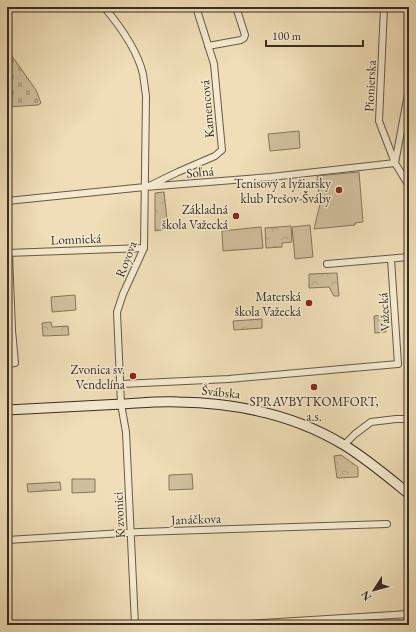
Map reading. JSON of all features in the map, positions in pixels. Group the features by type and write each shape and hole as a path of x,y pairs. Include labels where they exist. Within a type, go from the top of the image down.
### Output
{"street":[{"name":"Royova","path":"104,7 118,25 136,56 142,74 146,96 144,248 123,294 117,312 122,404"},
{"name":"Kamencová","path":"145,187 215,156 222,150 214,64 196,7"},
{"path":"208,46 241,40 244,38 245,35 236,7"},
{"name":"Pionierska","path":"384,7 379,121 395,163 409,186"},
{"path":"395,163 409,89"},
{"name":"Soľná","path":"7,201 145,187 271,177 395,163"},
{"path":"178,172 178,185"},
{"name":"Lomnická","path":"10,330 8,253 144,248"},
{"path":"327,264 409,257"},
{"name":"Važecká","path":"391,259 398,364"},
{"path":"7,364 15,363 10,330"},
{"name":"Švábska","path":"121,384 229,379 398,364"},
{"name":"Švábska","path":"7,410 179,402 220,404 247,408 300,423 344,444 409,494"},
{"name":"K zvonici","path":"122,404 126,432 135,625"},
{"path":"344,444 371,422 409,419"},
{"path":"7,471 7,481"},
{"name":"Janáčkova","path":"7,540 131,533 387,524"},
{"path":"230,625 409,614"}],"green space":[{"path":"7,49 36,90 41,103 38,105 7,107"},
{"path":"299,131 300,148 270,151 268,134"},
{"name":"Tenisový a lyžiarsky klub Prešov-Šváby","path":"359,172 363,222 355,223 355,225 314,229 320,204 317,176"},
{"path":"164,192 168,229 155,231 155,193"},
{"path":"310,225 313,257 295,259 292,227"},
{"path":"291,226 292,242 282,243 282,247 266,248 265,228"},
{"path":"261,227 263,248 223,251 222,231"},
{"path":"337,273 339,296 334,296 329,287 309,288 309,274"},
{"path":"75,295 76,310 52,312 51,297"},
{"path":"385,315 386,332 375,333 374,316"},
{"path":"262,319 262,328 234,330 233,321"},
{"path":"51,322 52,327 68,326 69,335 43,336 42,323"},
{"path":"341,455 358,467 358,477 337,478 334,456"},
{"path":"192,474 193,489 169,490 169,475"},
{"path":"72,479 95,479 95,492 72,493"},
{"path":"60,482 61,490 28,492 27,484"}],"place":[{"name":"Tenisový a lyžiarsky klub Prešov-Šváby","path":"339,190"},
{"name":"Základná škola Važecká","path":"236,216"},
{"name":"Materská škola Važecká","path":"309,303"},
{"name":"Zvonica sv. Vendelína","path":"133,376"},
{"name":"SPRAVBYTKOMFORT, a.s.","path":"314,387"}]}
